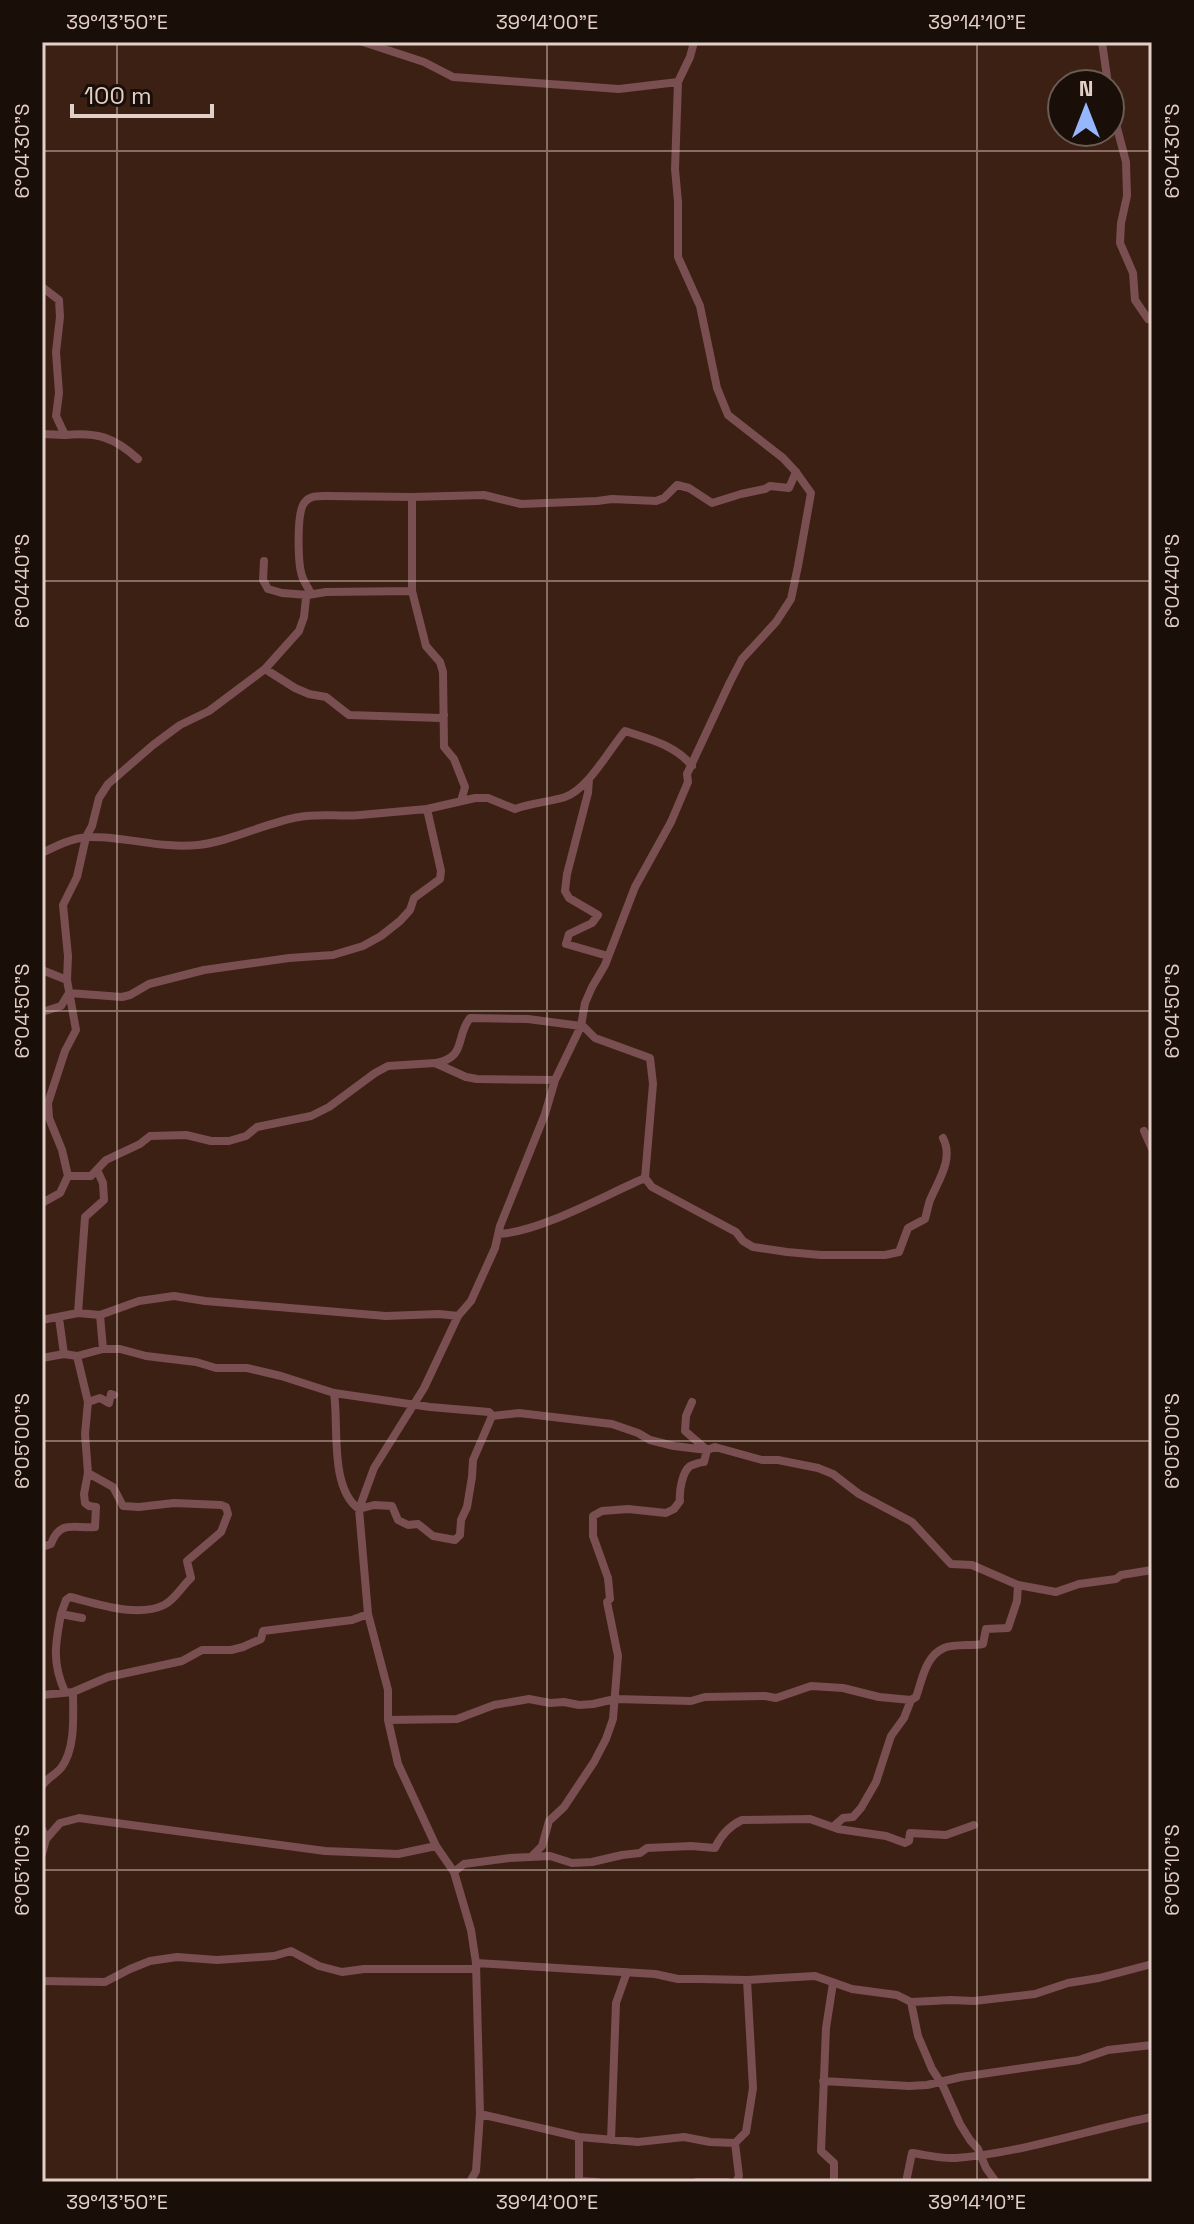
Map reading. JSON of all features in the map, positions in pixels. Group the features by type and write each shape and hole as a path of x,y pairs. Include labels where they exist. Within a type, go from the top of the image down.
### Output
{"street":[{"path":"363,42 424,62 453,77 619,89 678,82"},
{"path":"470,2182 476,2171 480,2114 476,1966 471,1930 454,1872 436,1846 398,1764 388,1720 388,1690 368,1614 359,1509 374,1468 424,1388 458,1316 471,1301 495,1248 555,1080 581,1025 585,1003 605,965 635,887 671,822 688,782 687,774 730,682 742,659 776,622 791,599 811,493 783,458 728,415 717,388 700,306 678,257 675,169 678,82 694,42"},
{"path":"1102,42 1106,68"},
{"path":"1122,148 1127,196 1120,243 1133,273 1135,300 1148,319"},
{"path":"42,287 59,300 56,352 59,393 56,416 65,435"},
{"path":"42,434 102,435 138,459"},
{"path":"310,594 301,574 299,550 302,506 315,496 484,495 521,504 612,499 656,501 664,498 677,485 689,488 712,503 770,486 789,488 796,472"},
{"path":"412,497 412,591 426,646 440,662 443,672 444,747 454,759 465,787 461,801"},
{"path":"264,561 263,580 268,589 282,593 412,591"},
{"path":"42,1203 60,1193 68,1176 49,1118 48,1103 65,1051 76,1030 67,980 63,905 77,877 99,798 108,784 153,745 180,725 209,711 265,669 299,631 306,598 310,594"},
{"path":"265,669 295,688 326,697 349,715 440,718 444,715"},
{"path":"42,853 86,837 197,845 301,816 363,815 427,809 488,798 515,809 567,796 585,784 625,731 664,744 687,759 692,766"},
{"path":"589,778 565,891 569,898 598,915 592,923 569,934 566,944 608,956"},
{"path":"69,993 122,997 149,984 204,970 333,955 363,946 400,921 410,910 414,898 440,879 437,845 427,809"},
{"path":"42,970 67,980"},
{"path":"42,1012 61,1006 69,993"},
{"path":"68,1176 91,1176 106,1160 150,1136 186,1135 211,1141 229,1141 246,1136 257,1127 311,1116 388,1066 435,1063 453,1057 459,1049 463,1027 470,1018 528,1019 581,1025 595,1038 650,1058 653,1084 645,1178 652,1187 736,1232 753,1247 821,1255 885,1255 899,1252 908,1228 925,1219 928,1204 943,1173 947,1158 943,1138"},
{"path":"435,1063 477,1079 555,1080"},
{"path":"1144,1131 1152,1149"},
{"path":"78,1313 85,1217 104,1200 103,1183 97,1170"},
{"path":"499,1234 563,1215 645,1178"},
{"path":"42,1320 78,1313 100,1315 139,1301 174,1296 386,1316 458,1316"},
{"path":"100,1315 103,1349"},
{"path":"59,1318 64,1354"},
{"path":"42,1358 120,1349 216,1368 247,1368 334,1393 489,1412 492,1416"},
{"path":"42,1547 51,1544 54,1535 65,1527 95,1527 96,1507 85,1503 84,1494 88,1473 85,1434 88,1402 77,1356"},
{"path":"334,1393 338,1460 348,1499 359,1509"},
{"path":"88,1402 100,1398 109,1403 109,1397 114,1395"},
{"path":"692,1402 686,1416 685,1431 707,1450"},
{"path":"492,1416 519,1413 612,1424 674,1446 707,1450 715,1447 762,1460 818,1468 912,1522 951,1564 972,1565 1018,1585 1056,1592 1079,1584 1152,1570"},
{"path":"359,1509 374,1505 392,1506 398,1520 408,1525 418,1524 433,1536 455,1540 460,1535 461,1520 467,1507 473,1460 492,1416"},
{"path":"532,1856 542,1846 549,1821 571,1797 606,1739 613,1719 618,1656 607,1602 610,1599 608,1578 593,1536 593,1516 602,1511 628,1509 666,1513 674,1509 680,1501 685,1471 691,1465 704,1462 707,1450"},
{"path":"44,1778 59,1771 68,1755 73,1712 69,1692 56,1671 55,1656 66,1600 70,1597 138,1611 164,1605 191,1578 187,1561 221,1532 228,1514 226,1507 221,1505 174,1503 123,1506 113,1487 88,1473"},
{"path":"833,1827 843,1818 853,1817 861,1808 876,1782 891,1736 904,1718 911,1700 916,1697 928,1663 947,1647 983,1644 986,1629 1008,1628 1017,1601 1018,1585"},
{"path":"61,1614 82,1618"},
{"path":"42,1695 69,1692 108,1677 182,1661 202,1650 243,1647 261,1639 263,1631 352,1620 368,1614"},
{"path":"388,1720 457,1719 494,1705 529,1699 579,1705 615,1699 691,1701 705,1697 776,1698 811,1686 843,1688 879,1697 911,1700"},
{"path":"42,1854 46,1839 60,1823 79,1818 325,1851 398,1854 436,1846"},
{"path":"454,1872 464,1864 532,1856 550,1856 572,1863 640,1853 647,1848 715,1848 733,1824 742,1820 810,1819 905,1843 909,1841 910,1833 946,1835 974,1825"},
{"path":"42,1829 46,1839"},
{"path":"42,1981 105,1982 150,1961 177,1957 217,1960 274,1956 291,1951 319,1966 342,1972 476,1966 627,1972 678,1979 747,1980 815,1976 861,1991 897,1995 911,2002 1020,1997 1152,1964"},
{"path":"611,2140 616,2003 627,1972"},
{"path":"480,2114 579,2137 638,2142 684,2137 735,2143 746,2132 753,2088 747,1980"},
{"path":"833,1983 826,2028 821,2151 834,2163 834,2182"},
{"path":"911,2002 918,2036 932,2069 960,2124 996,2182"},
{"path":"823,2081 909,2086 1079,2060 1108,2050 1152,2045"},
{"path":"906,2182 912,2153 940,2158 980,2154 1152,2117"},
{"path":"579,2137 579,2182 597,2182"},
{"path":"735,2143 739,2176 736,2182"},
{"path":"697,2182 727,2182"}]}
